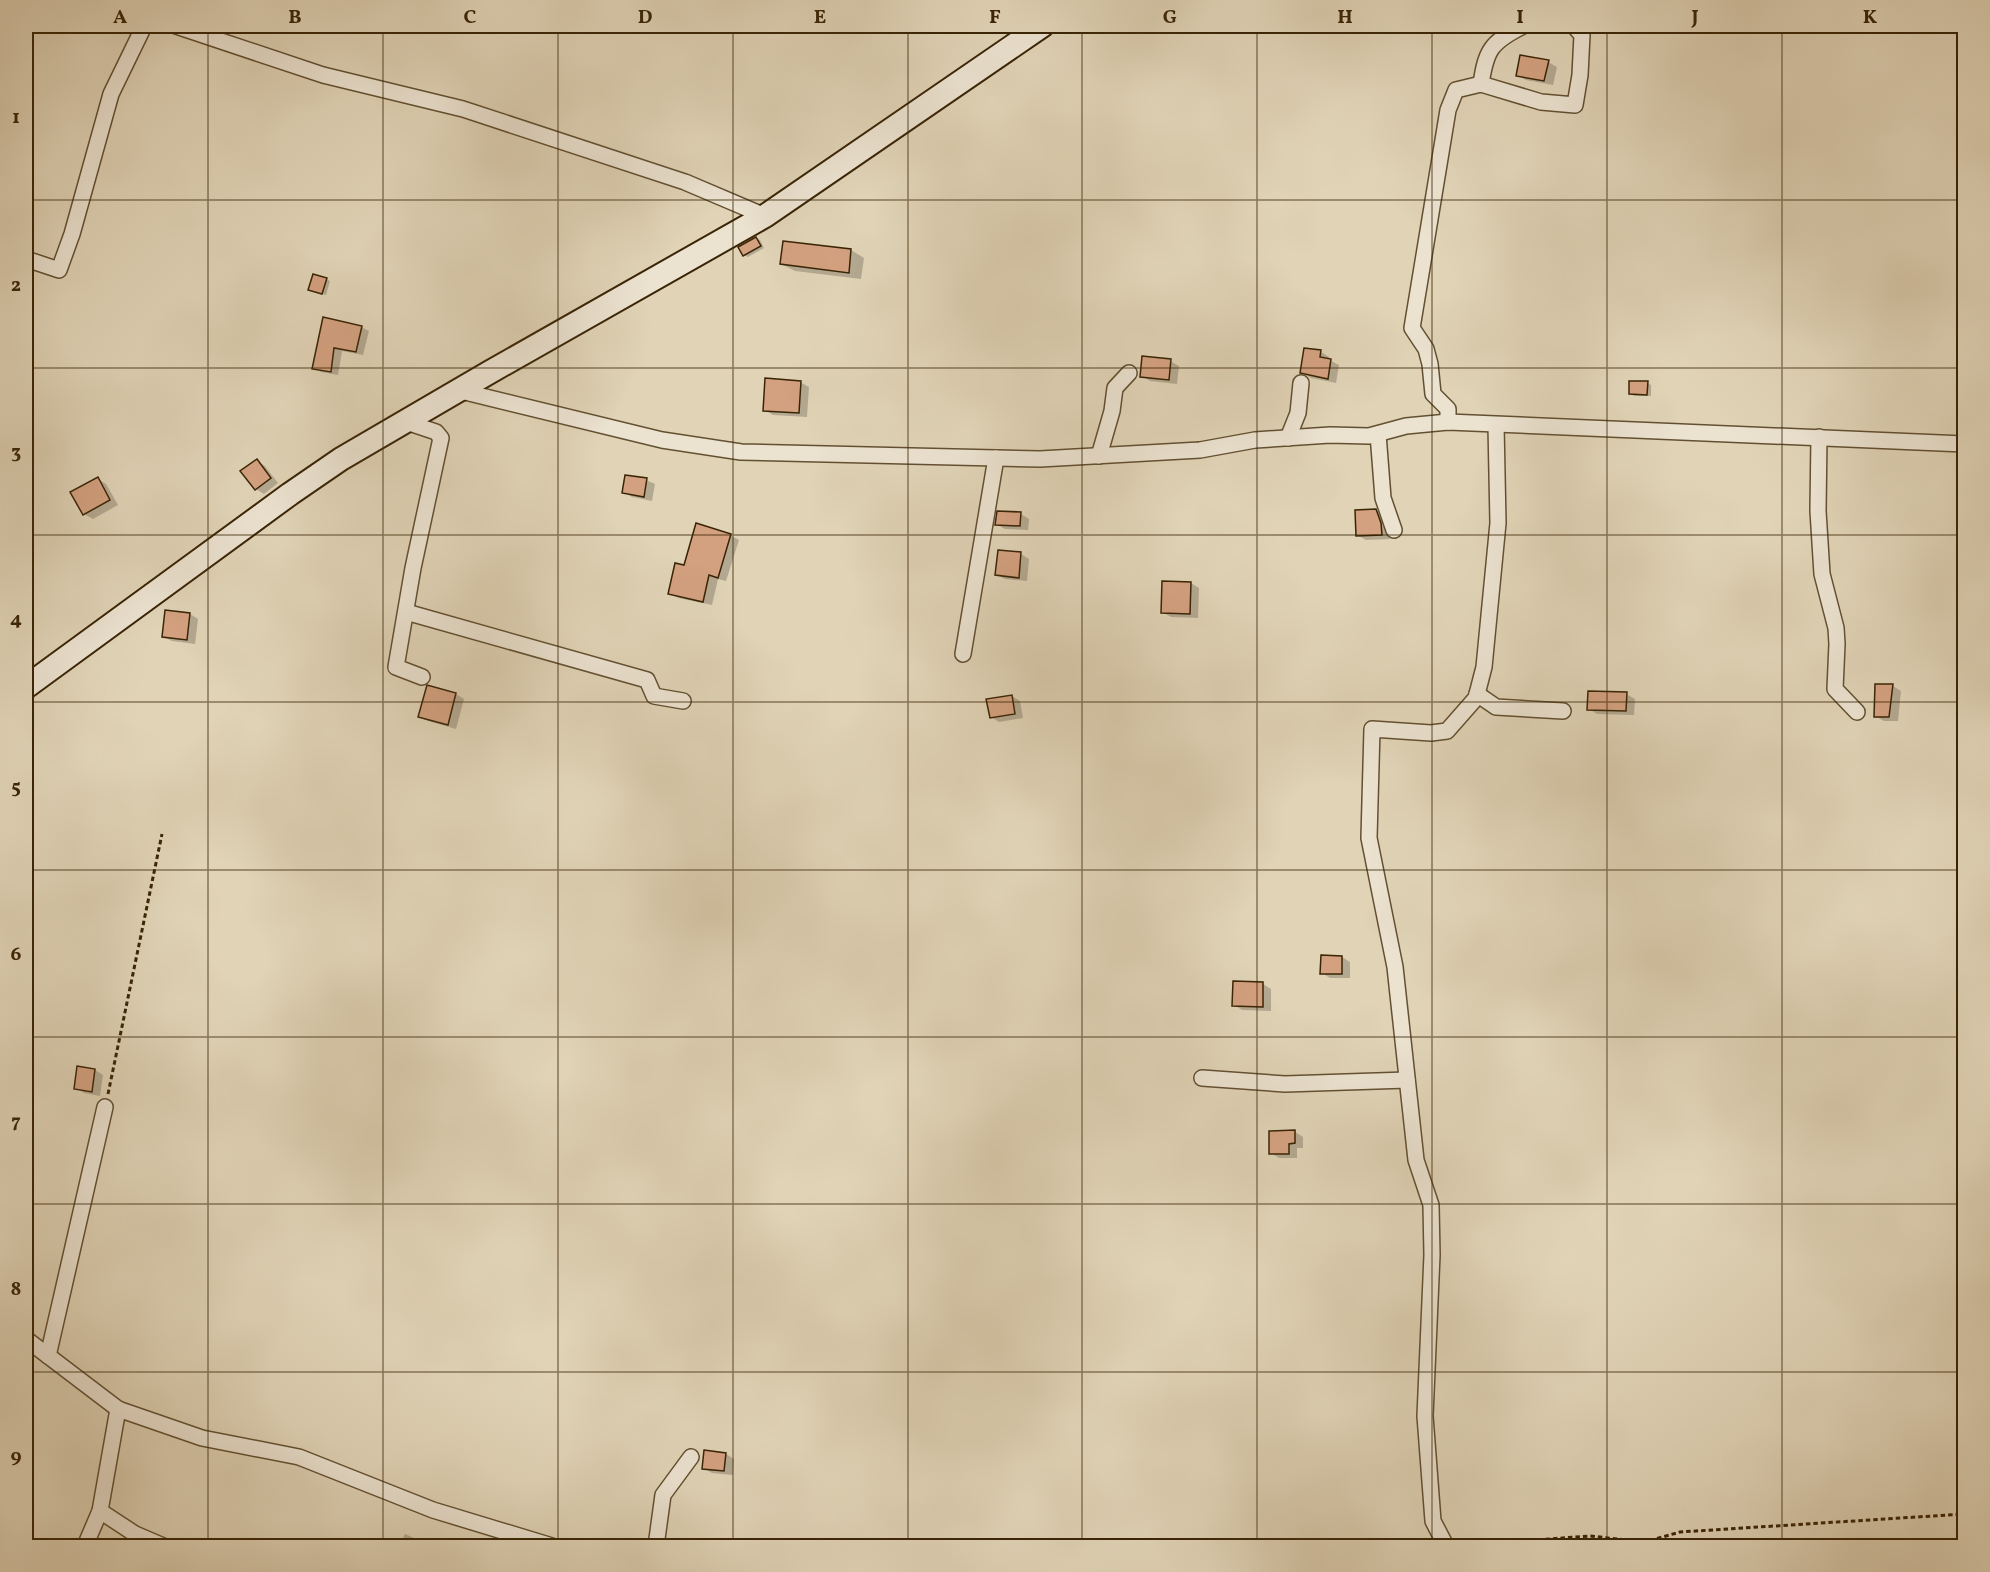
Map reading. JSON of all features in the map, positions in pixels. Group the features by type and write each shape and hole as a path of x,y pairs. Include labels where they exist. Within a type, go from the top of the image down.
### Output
{"street":[{"path":"26,259 59,270 111,94 144,26"},
{"path":"176,26 322,75 474,113 685,182 765,216"},
{"path":"26,687 341,459 765,216 1042,26"},
{"path":"1482,84 1485,58 1501,36 1523,26"},
{"path":"1448,422 1448,409 1433,394 1426,349 1412,328 1448,110 1456,90 1482,84 1541,102 1575,105 1580,75 1582,35 1574,26"},
{"path":"1099,456 1113,411 1115,388 1128,373"},
{"path":"1288,438 1298,413 1301,383"},
{"path":"461,391 662,440 741,452 1040,459 1200,450 1255,440 1330,435 1369,436 1406,426 1448,422 1965,444"},
{"path":"406,422 436,432 441,438 396,667 422,677"},
{"path":"1446,1546 1433,1521 1425,1416 1432,1256 1431,1205 1416,1160 1395,967 1369,838 1372,729 1431,733 1446,731 1476,698 1484,667 1498,523 1496,425"},
{"path":"1378,434 1383,498 1394,530"},
{"path":"1819,438 1818,511 1822,574 1836,628 1837,644 1834,689 1857,712"},
{"path":"963,654 996,458"},
{"path":"406,612 647,680 654,696 683,701"},
{"path":"1477,694 1496,707 1563,711"},
{"path":"1202,1078 1285,1084 1407,1080"},
{"path":"48,1356 105,1107"},
{"path":"26,1339 118,1409 202,1438 299,1457 433,1510 552,1546"},
{"path":"85,1546 100,1511 118,1409"},
{"path":"656,1546 663,1495 691,1457"},
{"path":"100,1511 135,1534 163,1546"}],"path":[{"path":"105,1107 162,834"},
{"path":"1502,1546 1507,1542 1590,1536 1645,1542 1680,1532 1965,1514"}],"building":[{"path":"1520,55 1549,60 1544,81 1516,76"},
{"path":"756,237 761,246 743,256 738,247"},
{"path":"783,241 851,249 849,273 780,264"},
{"path":"313,274 327,278 322,294 308,290"},
{"path":"323,317 362,326 356,352 334,348 331,372 312,369"},
{"path":"1304,348 1321,350 1320,357 1331,359 1328,379 1300,373"},
{"path":"1142,356 1171,359 1169,380 1140,377"},
{"path":"765,378 801,381 799,413 763,411"},
{"path":"1629,381 1648,381 1647,395 1629,394"},
{"path":"257,459 271,478 255,490 240,471"},
{"path":"625,475 647,478 644,497 622,493"},
{"path":"98,477 110,500 83,515 70,492"},
{"path":"1376,509 1382,535 1356,536 1355,510"},
{"path":"997,511 1021,512 1020,526 995,525"},
{"path":"696,523 731,534 718,578 709,575 703,602 668,594 675,563 684,565"},
{"path":"998,550 1021,552 1019,578 995,575"},
{"path":"1162,581 1191,582 1190,614 1161,613"},
{"path":"165,610 190,613 187,640 162,637"},
{"path":"1875,684 1893,684 1889,717 1874,717"},
{"path":"427,685 456,693 448,725 418,717"},
{"path":"1588,691 1627,692 1626,711 1587,710"},
{"path":"1012,695 1015,714 990,718 986,699"},
{"path":"1321,955 1342,956 1342,974 1320,974"},
{"path":"1233,981 1263,982 1263,1007 1232,1006"},
{"path":"77,1066 95,1069 92,1092 74,1089"},
{"path":"1295,1130 1295,1143 1289,1144 1289,1154 1269,1154 1269,1131"},
{"path":"704,1450 726,1453 724,1471 702,1469"}]}
